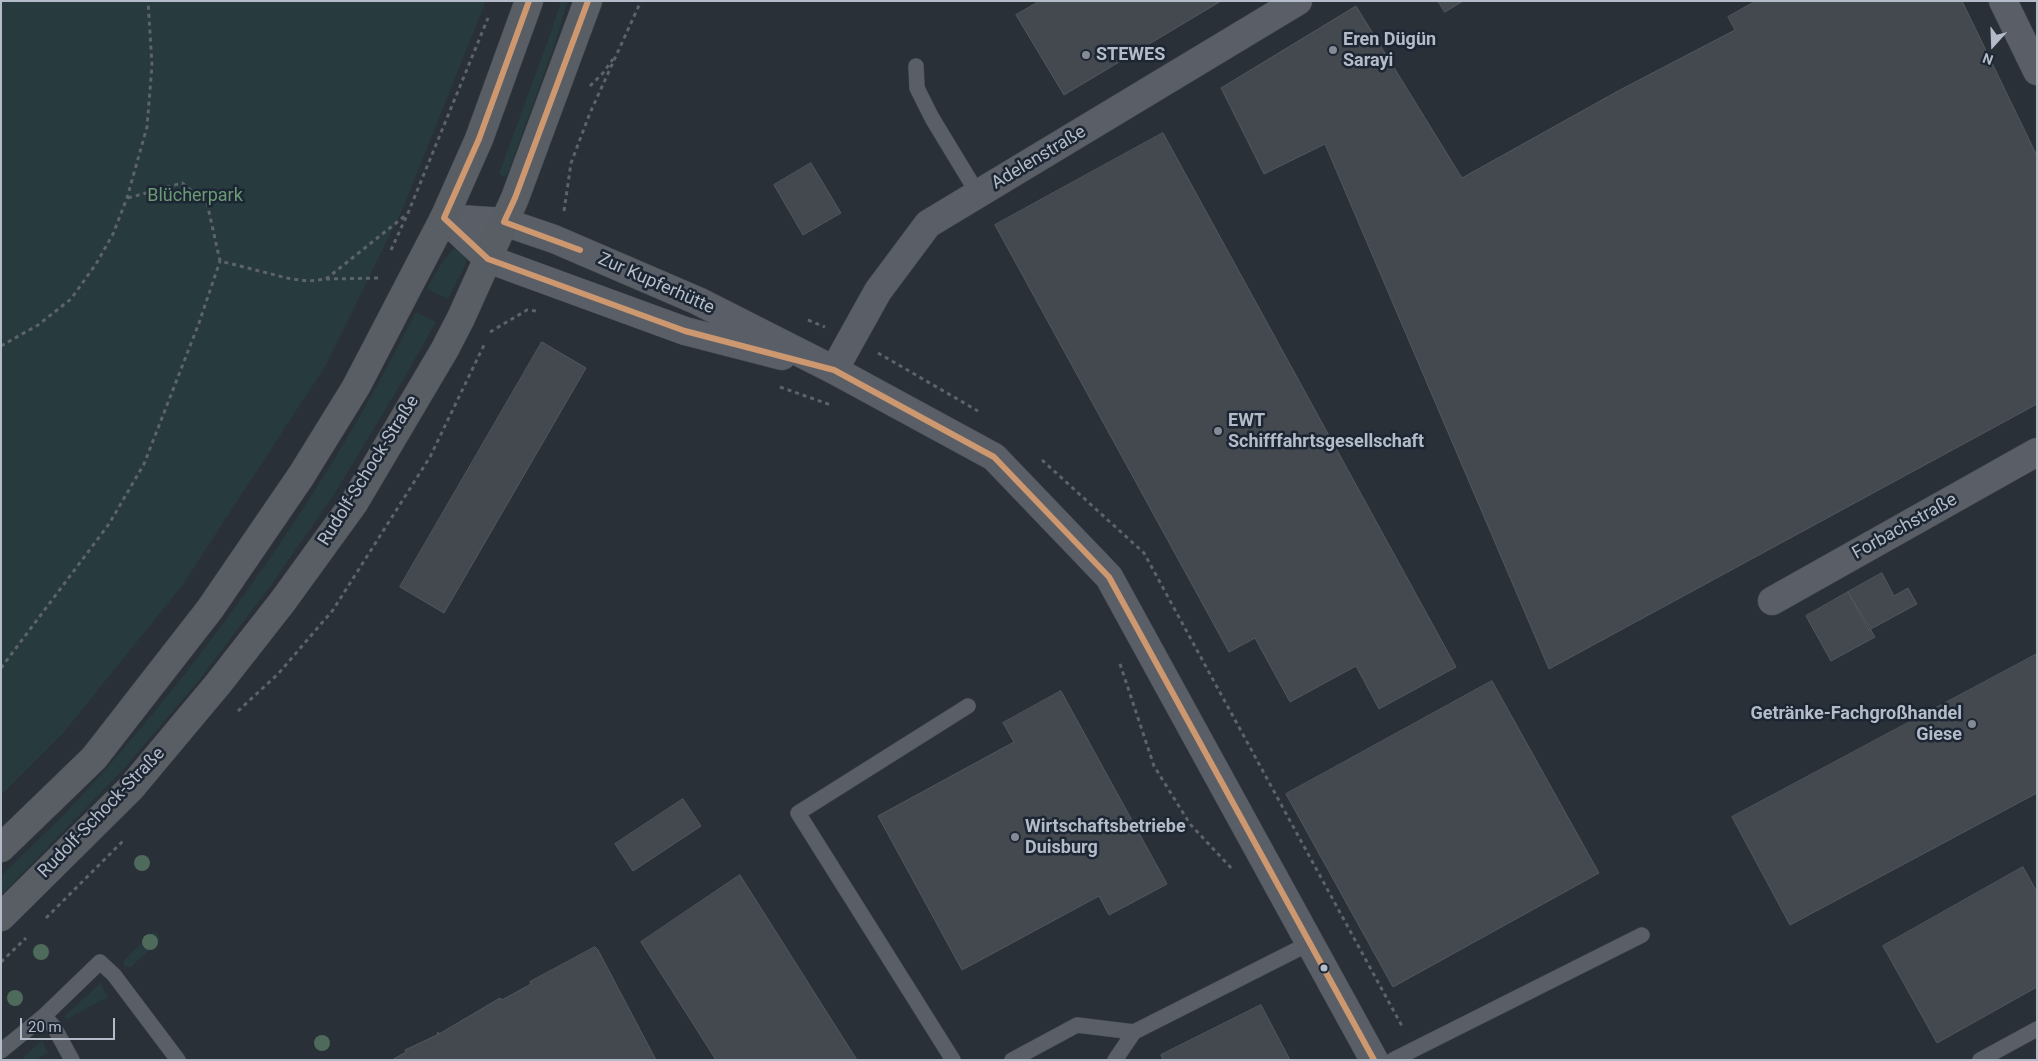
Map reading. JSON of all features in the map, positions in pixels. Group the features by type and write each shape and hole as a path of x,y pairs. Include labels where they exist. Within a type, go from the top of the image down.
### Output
{"main road":[{"path":"1,848 94,758 210,609 301,476 356,387 444,218 479,139 529,1"},
{"name":"Rudolf-Schock-Straße","path":"1,917 131,788 218,684 283,601 354,503 445,349 488,259 515,198 588,1"}],"street":[{"name":"Adelenstraße","path":"834,370 878,291 928,224 1298,1"},
{"path":"2002,1 2037,71"},
{"name":"Zur Kupferhütte","path":"444,218 504,222 554,239 698,301 834,370 994,457 1109,576 1374,1060"},
{"name":"Zur Kupferhütte","path":"444,218 488,259 686,331 834,370"},
{"name":"Forbachstraße","path":"1772,601 2037,452"}],"lane":[{"path":"916,66 917,88 932,118 978,194"},
{"path":"953,1060 798,813 968,706"},
{"path":"1393,1060 1642,935"},
{"path":"1115,1060 1134,1032 1310,944"},
{"path":"1,1051 44,1016 100,962 114,975 178,1060"},
{"path":"44,1016 54,1027 72,1060"},
{"path":"1012,1060 1077,1025 1134,1032"},
{"path":"1980,1060 2037,1028"}],"path":[{"path":"1,346 38,325 71,299 96,264 113,234 127,198 147,127 152,65 148,1"},
{"path":"563,218 571,163 590,113 641,1"},
{"path":"387,258 408,213 491,11"},
{"path":"585,91 603,73 620,50"},
{"path":"1,668 109,524 144,464 199,323 220,261 207,203 182,183 127,198"},
{"path":"326,279 408,213"},
{"path":"220,261 309,282 326,279 378,277"},
{"path":"374,285 380,272"},
{"path":"490,332 527,310 537,311"},
{"path":"771,384 836,407"},
{"path":"1118,657 1154,766 1190,824 1234,871"}],"green space":[{"name":"Blücherpark","path":"1,1 486,1 403,208 326,365 181,587 64,732 1,795"},
{"path":"561,1 568,1 554,46 508,173 504,177 499,174"},
{"path":"455,248 463,250 467,257 448,299 427,289 443,262"},
{"path":"416,312 436,322 335,493 269,588 196,684 121,772 1,895 1,876 99,777 176,685 237,605 321,481 374,391"},
{"path":"157,932 160,940 131,967 126,967 123,964 124,960 152,933"},
{"path":"100,983 108,997 67,1019 65,1018 65,1016"},
{"path":"42,1040 48,1053 35,1060 21,1060"}],"building":[{"name":"STEWES","path":"1040,1 1221,1 1064,95 1016,15"},
{"path":"1438,1 1463,1 1445,12"},
{"path":"1756,1 1962,1 2037,156 2037,404 1549,669 1325,144 1264,174 1221,88 1356,6 1462,178 1618,91 1735,30 1728,17"},
{"name":"EWT Schifffahrtsgesellschaft","path":"1163,133 1456,667 1379,709 1356,666 1290,702 1255,638 1229,652 995,225"},
{"path":"811,163 841,213 803,235 774,185"},
{"path":"542,342 586,368 444,613 400,587"},
{"path":"1882,573 1894,596 1908,588 1917,604 1869,630 1848,592"},
{"path":"1848,592 1875,637 1831,661 1806,616"},
{"name":"Getränke-Fachgroßhandel Giese","path":"2037,654 2037,793 1790,925 1732,817"},
{"path":"1492,681 1599,873 1393,987 1286,794"},
{"name":"Wirtschaftsbetriebe Duisburg","path":"1061,691 1167,884 1109,915 1099,896 962,970 878,816 1014,742 1003,723"},
{"path":"683,799 701,826 633,871 615,844"},
{"path":"2023,867 2037,892 2037,987 1937,1043 1883,946"},
{"path":"740,875 857,1060 716,1060 641,942"},
{"path":"595,947 656,1060 392,1060 406,1052 405,1050 437,1035 438,1032 439,1034 500,998 502,1000 531,984 530,982"},
{"path":"1261,1005 1290,1060 1163,1060 1161,1055"}],"transit line":[{"path":"529,1 479,139 444,218 488,259 685,331 834,370 994,457 1109,577 1374,1060"},
{"path":"580,250 504,222 515,198 588,1"}],"place":[{"name":"Eren Dügün Sarayi","path":"1333,50"},
{"name":"STEWES","path":"1086,55"},
{"name":"EWT Schifffahrtsgesellschaft","path":"1218,431"},
{"name":"Getränke-Fachgroßhandel Giese","path":"1972,724"},
{"name":"Wirtschaftsbetriebe Duisburg","path":"1015,837"}]}
